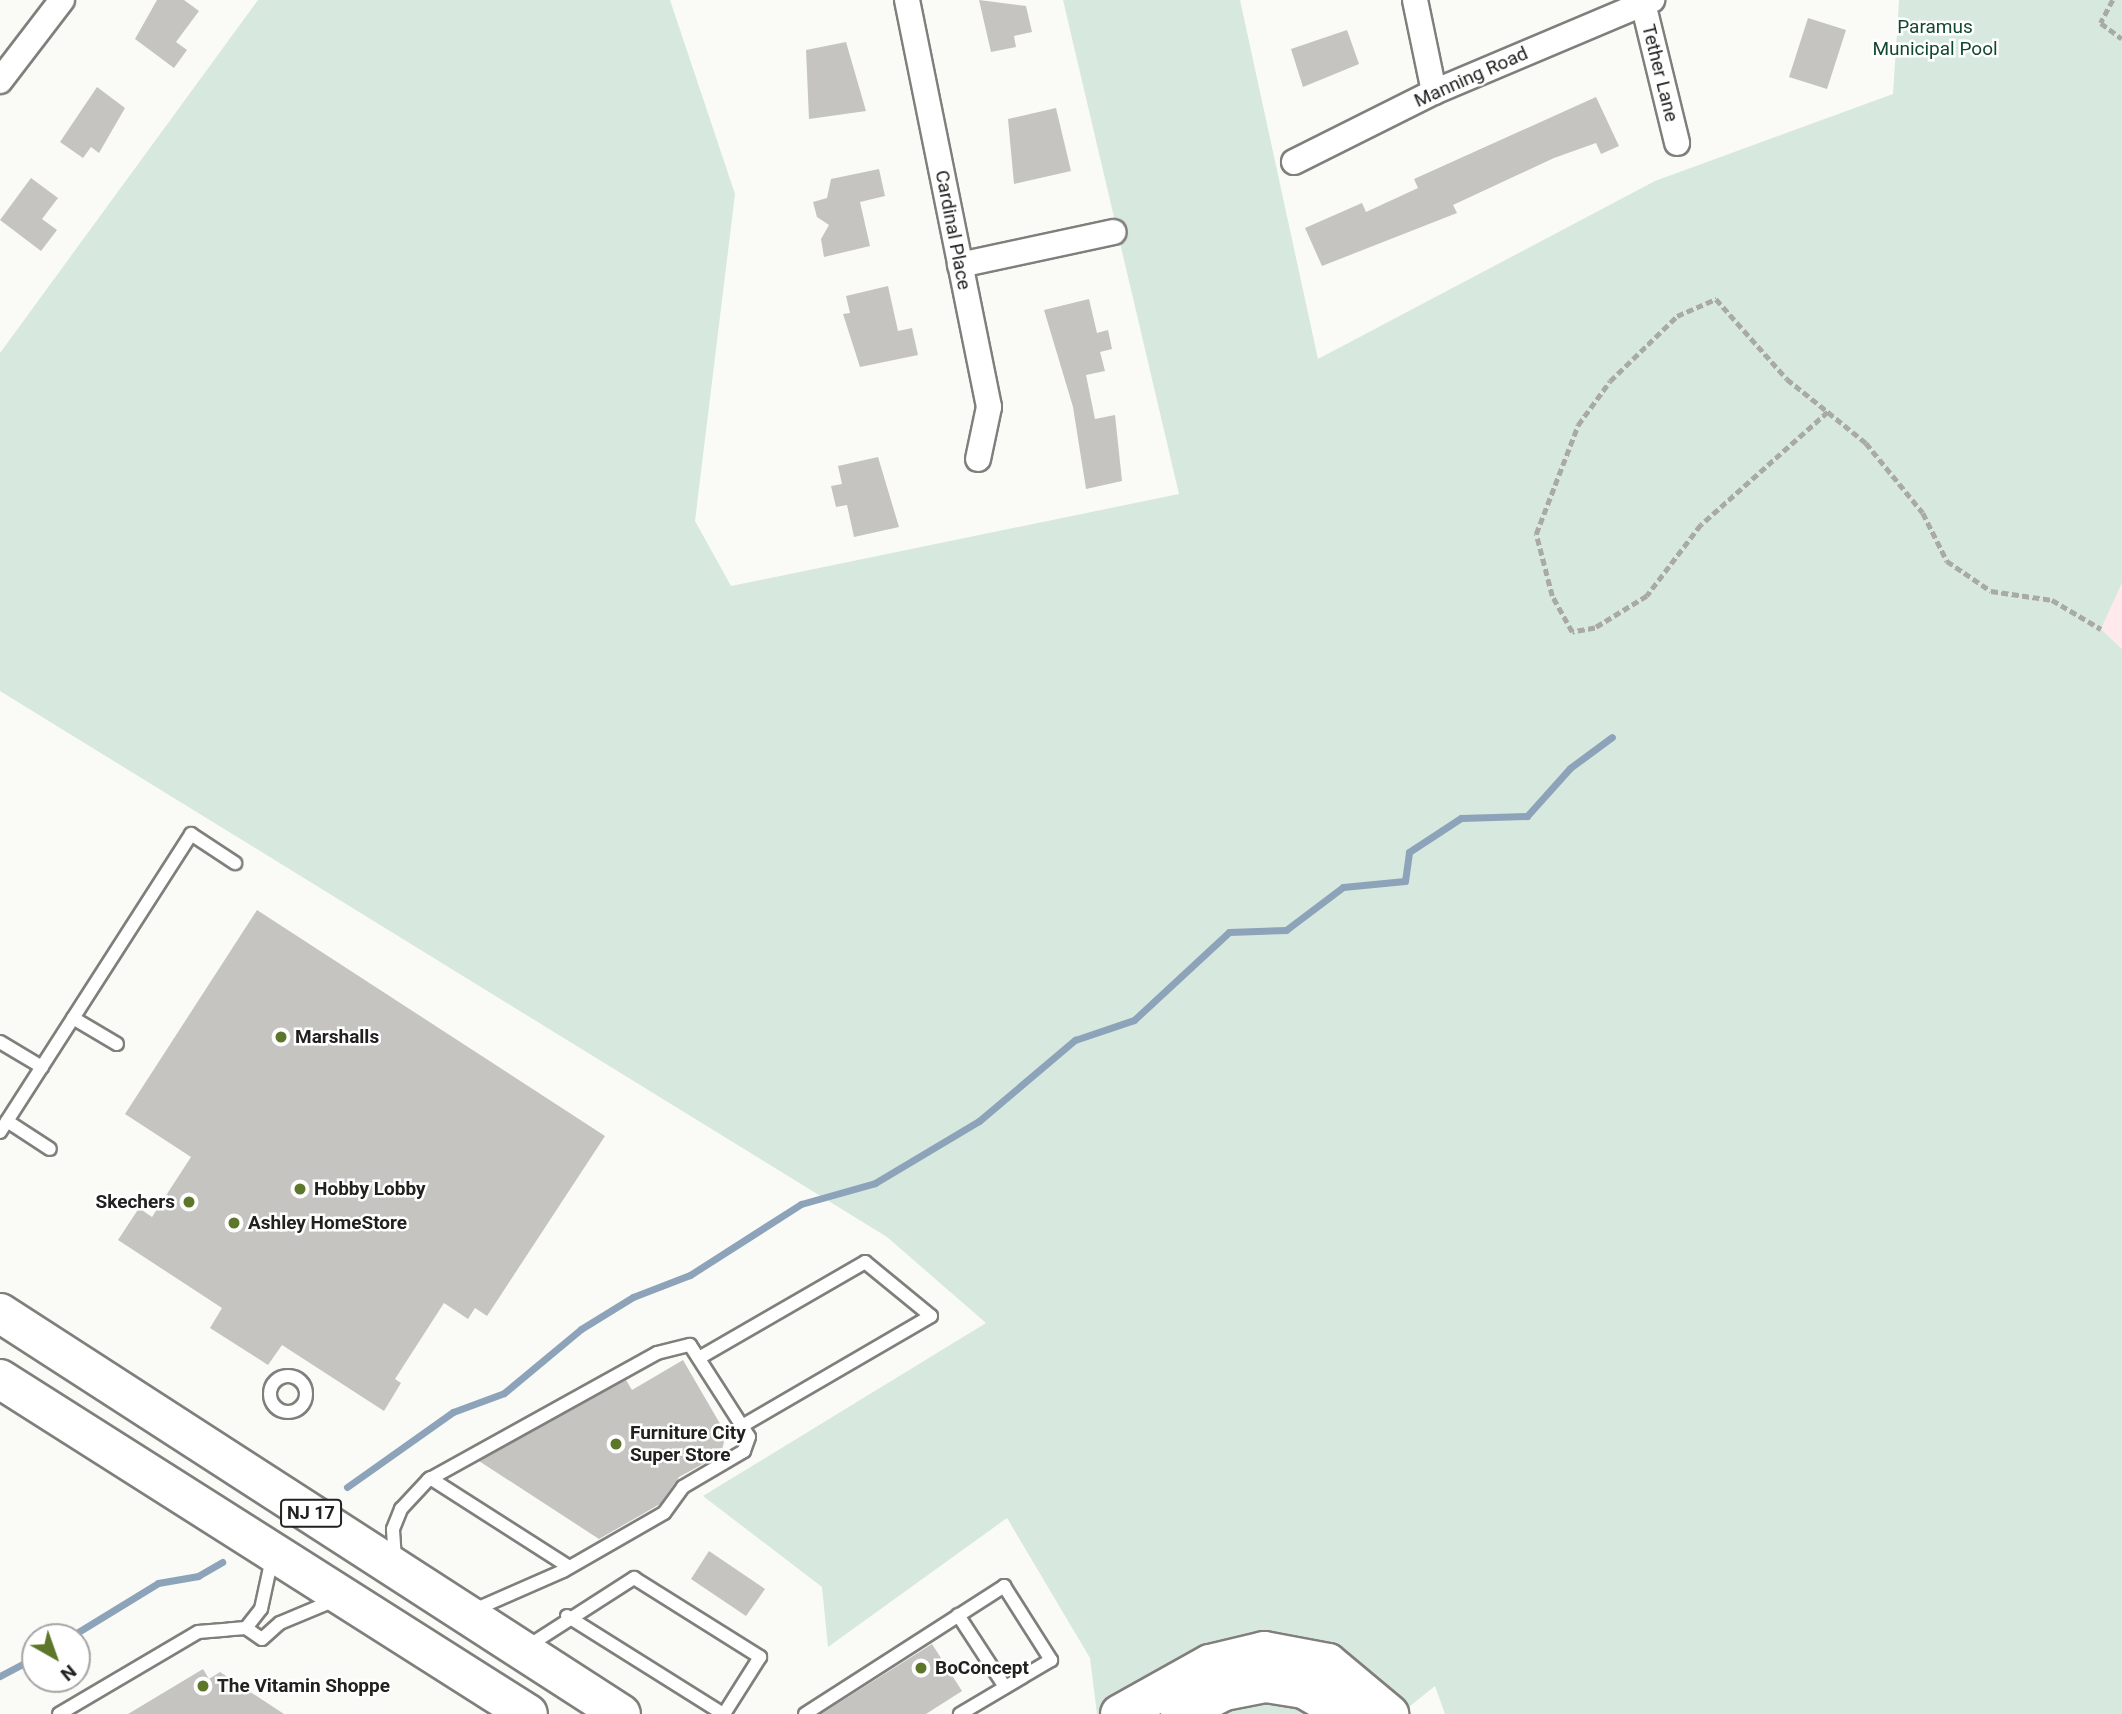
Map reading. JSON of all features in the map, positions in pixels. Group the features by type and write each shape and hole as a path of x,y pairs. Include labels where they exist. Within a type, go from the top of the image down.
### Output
{"highway":[{"name":"NJ 17","path":"0,1313 621,1714"},
{"name":"NJ 17","path":"0,1379 506,1704 528,1714"},
{"path":"1122,1713 1210,1664 1264,1651 1328,1663 1389,1714"},
{"path":"1180,1714 1224,1691 1266,1683 1304,1689 1348,1714"}],"street":[{"path":"0,81 62,0"},
{"name":"Cardinal Place","path":"907,0 989,407 978,459"},
{"path":"1415,0 1434,92"},
{"name":"Manning Road","path":"1294,162 1434,92 1648,1"},
{"name":"Tether Lane","path":"1648,1 1677,143"},
{"path":"960,265 1114,232"}],"lane":[{"path":"50,1149 3,1126 191,834 235,863"},
{"path":"73,1018 117,1044"},
{"path":"0,1042 41,1067"},
{"path":"699,1358 865,1262 931,1316 742,1426"},
{"path":"398,1570 393,1529 401,1509 430,1479 657,1353 691,1345 749,1437 744,1451 683,1487 664,1513 569,1567 467,1614"},
{"path":"430,1479 569,1567"},
{"path":"246,1628 264,1599 272,1554"},
{"path":"522,1650 567,1616 634,1578 760,1657 724,1714 567,1616"},
{"path":"805,1714 1004,1586 1051,1660 960,1714"},
{"path":"59,1714 198,1632 246,1628 262,1639 280,1623 341,1598"},
{"path":"958,1615 1005,1687"}],"path":[{"path":"2113,0 2101,23 2122,39"},
{"path":"1828,412 1700,525 1647,596 1595,628 1572,632 1552,596 1536,534 1578,425 1610,381 1677,316 1716,299 1787,379 1828,412 1866,443 1923,513 1947,561 1990,592 2052,600 2101,629"}],"shaded area":[{"path":"2122,583 2122,649 2101,629"}],"green space":[{"name":"Paramus Municipal Pool","path":"258,0 670,0 735,194 695,521 731,586 1179,494 1063,0 1240,0 1318,359 1655,181 1893,94 1899,0 2122,0 2122,583 2101,629 2122,649 2122,1714 1445,1714 1435,1686 1400,1714 1097,1714 1090,1658 1007,1518 828,1647 822,1587 703,1496 986,1323 887,1237 0,691 0,353"}],"building":[{"path":"157,0 184,0 199,11 176,42 187,50 174,68 135,39"},
{"path":"979,0 1026,6 1032,32 1014,36 1016,47 991,52"},
{"path":"1808,18 1846,30 1827,89 1789,77"},
{"path":"1347,30 1359,64 1303,87 1291,49"},
{"path":"846,42 866,111 809,119 806,50"},
{"path":"97,87 125,108 99,153 91,147 83,158 60,142"},
{"path":"1596,97 1619,146 1601,154 1596,143 1554,158 1453,205 1457,213 1322,266 1305,228 1362,203 1366,212 1418,188 1414,179"},
{"path":"1056,108 1071,171 1014,184 1008,119"},
{"path":"879,169 885,196 860,202 870,246 824,257 821,239 829,225 817,217 813,202 827,198 831,179"},
{"path":"31,178 58,198 42,219 57,230 41,251 0,220"},
{"path":"888,286 898,331 912,328 918,355 860,367 843,314 850,313 846,296"},
{"path":"1089,299 1097,333 1108,330 1112,349 1100,352 1105,371 1086,375 1095,419 1115,415 1122,481 1086,489 1073,407 1044,310"},
{"path":"878,457 899,527 854,537 847,505 836,507 831,486 842,484 838,466"},
{"path":"257,910 605,1136 487,1316 475,1308 468,1319 444,1303 395,1379 401,1383 384,1411 282,1345 268,1365 210,1328 222,1308 118,1240 139,1208 152,1217 191,1157 125,1114"},
{"name":"Furniture City Super Store","path":"683,1360 726,1434 721,1454 679,1477 660,1504 599,1539 479,1461 626,1380 632,1390"},
{"path":"709,1551 765,1589 746,1616 691,1579"},
{"name":"BoConcept","path":"932,1644 962,1691 926,1714 821,1714"},
{"path":"203,1669 209,1679 220,1672 284,1714 128,1714"}],"waterway":[{"path":"347,1487 453,1412 504,1393 581,1329 633,1297 690,1275 801,1204 875,1183 979,1121 1075,1040 1134,1020 1229,932 1286,930 1343,887 1405,881 1409,852 1461,818 1527,816 1570,768 1612,737"},
{"path":"91,1624 158,1583 198,1576 222,1562"},
{"path":"0,1676 21,1665"}],"place":[{"name":"Marshalls","path":"281,1037"},
{"name":"Hobby Lobby","path":"300,1189"},
{"name":"Skechers","path":"189,1202"},
{"name":"Ashley HomeStore","path":"234,1223"},
{"name":"Furniture City Super Store","path":"616,1444"},
{"name":"BoConcept","path":"921,1668"},
{"name":"The Vitamin Shoppe","path":"203,1686"}]}
